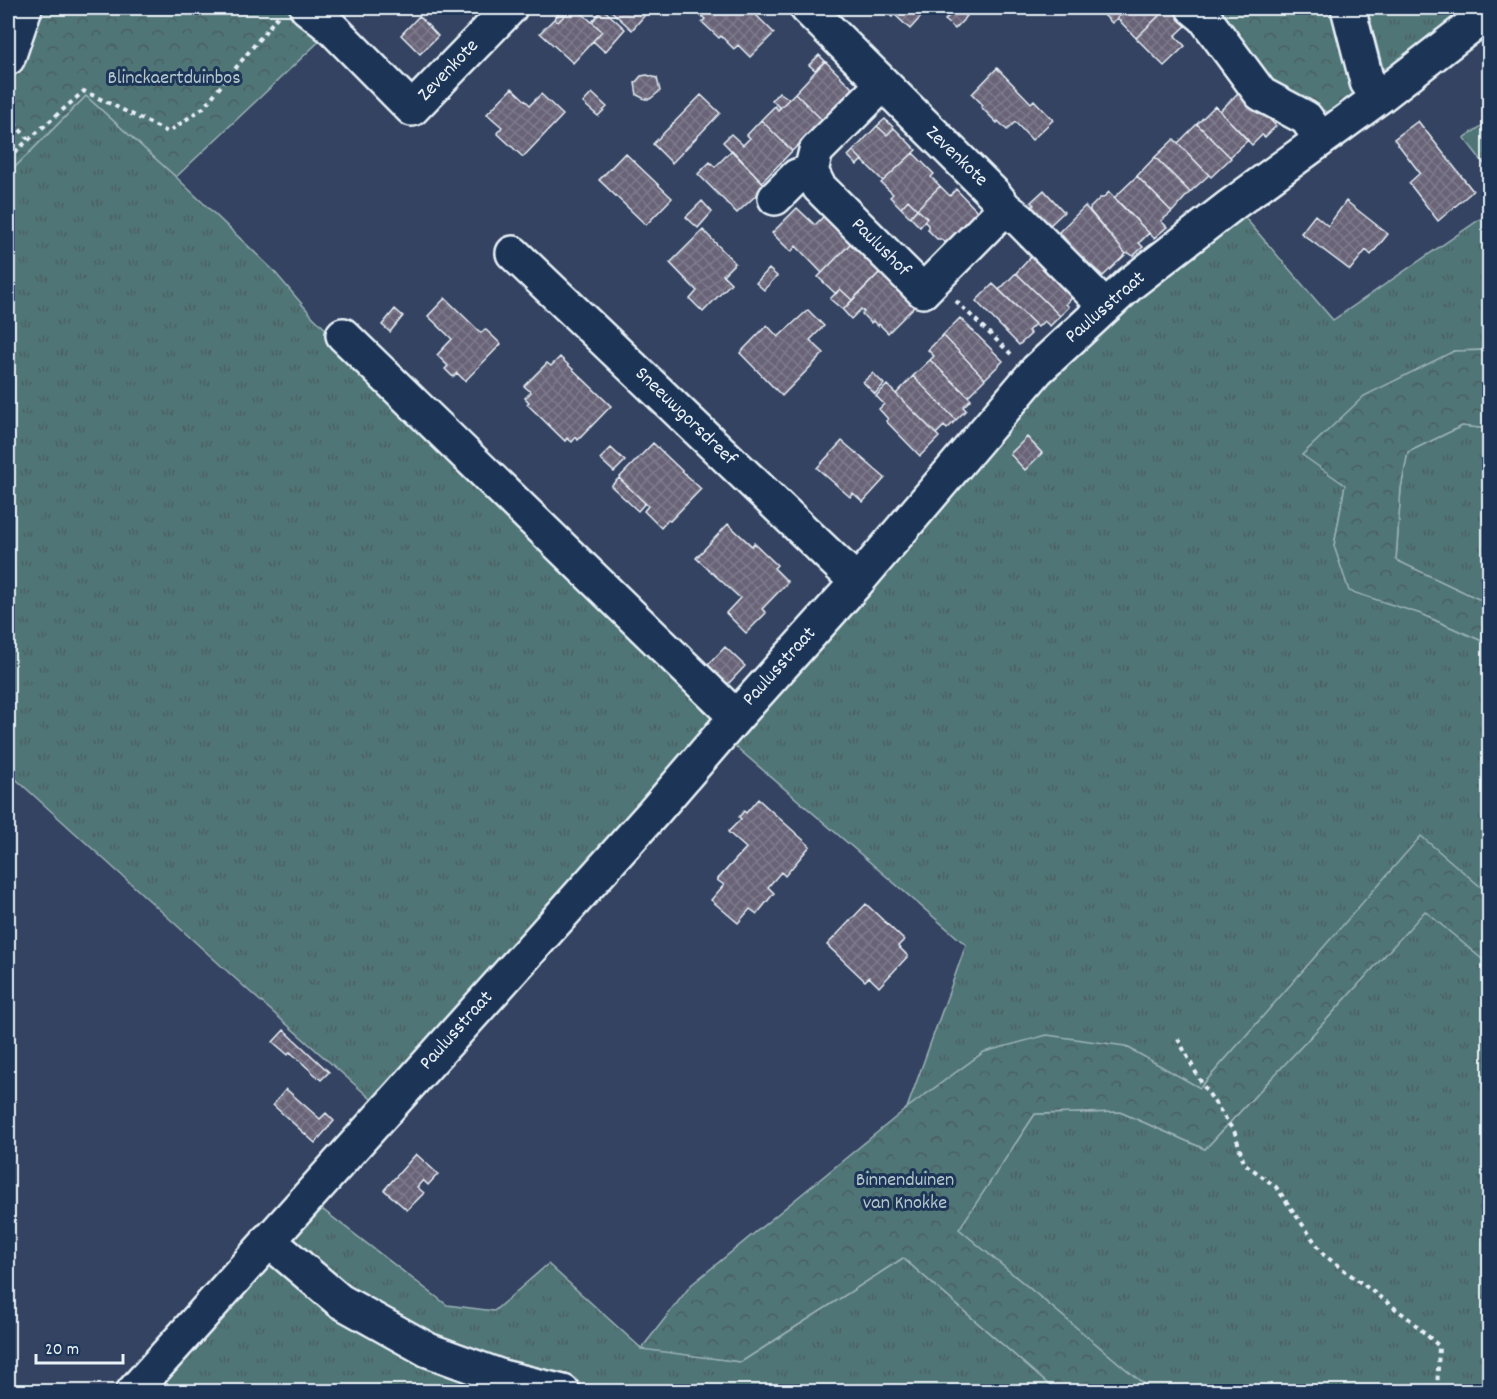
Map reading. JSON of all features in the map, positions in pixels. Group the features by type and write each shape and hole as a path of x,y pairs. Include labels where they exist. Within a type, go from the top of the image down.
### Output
{"street":[{"path":"8,58 26,8"},
{"name":"Zevenkote","path":"307,8 333,29 412,109 510,8"},
{"name":"Zevenkote","path":"807,8 1105,306"},
{"path":"1193,8 1204,17 1261,94 1306,118 1321,139"},
{"path":"1348,8 1367,82 1378,98"},
{"name":"Paulusstraat","path":"133,1392 654,812 857,582 1032,375 1105,306 1230,206 1378,98 1490,11"},
{"path":"775,198 797,176 811,171 816,151 882,85"},
{"name":"Paulushof","path":"811,171 819,187 923,291 1005,208"},
{"name":"Sneeuwgorsdreef","path":"513,253 857,582"},
{"path":"343,335 736,717"},
{"path":"268,1240 340,1300 428,1350 502,1377 563,1392"}],"path":[{"path":"8,158 84,91 168,132 202,108 286,8"},
{"path":"8,116 28,139"},
{"path":"934,279 1032,375"},
{"path":"1179,1039 1201,1082 1235,1133 1244,1163 1276,1187 1324,1255 1408,1318 1439,1346 1437,1392"}],"green space":[{"name":"Blinckaertduinbos","path":"17,8 302,8 330,31 176,177 86,96 8,174 8,37"},
{"path":"1205,8 1336,8 1342,27 1353,94 1328,112 1293,103 1267,87"},
{"path":"1367,8 1468,8 1384,72"},
{"path":"86,96 176,177 273,270 313,317 726,712 1083,303 1222,191 1333,320 1489,213 1489,350 1453,351 1345,485 1334,546 1421,614 1489,644 1489,894 1421,837 1199,1089 1125,1046 984,1052 907,1108 966,945 714,728 379,1106 8,772 8,174"},
{"path":"1489,121 1489,170 1464,138"},
{"path":"1489,350 1489,429 1462,426 1408,452 1401,488 1396,560 1489,604 1489,644 1421,614 1349,591 1334,546 1345,485 1302,455 1364,396 1454,351"},
{"path":"1462,426 1489,429 1489,604 1396,561 1401,488 1408,452"},
{"name":"Binnenduinen van Knokke","path":"1421,836 1489,894 1489,965 1425,911 1205,1149 1120,1112 1035,1114 959,1229 1152,1391 1056,1391 903,1258 741,1362 641,1349 691,1285 907,1108 984,1052 1047,1035 1125,1046 1200,1088"},
{"path":"1425,910 1489,965 1489,1391 1152,1391 958,1229 1035,1114 1120,1112 1205,1149"},
{"path":"296,1196 323,1210 447,1305 494,1311 548,1264 641,1348 741,1362 903,1258 1056,1391 119,1392"}],"building":[{"path":"564,8 572,8 558,22 554,19"},
{"path":"572,8 576,8 602,31 573,63 540,33 554,19 558,22"},
{"path":"608,8 651,8 632,30"},
{"path":"693,8 749,8 774,33 750,57 738,45 734,49 721,36 719,38 702,22 705,19"},
{"path":"882,8 929,8 910,29 894,14 892,17"},
{"path":"956,8 967,16 955,29 945,20"},
{"path":"1097,8 1128,8 1112,23"},
{"path":"1128,8 1167,8 1136,38 1117,18"},
{"path":"1167,8 1173,8 1188,24 1175,36 1185,46 1164,66 1136,38"},
{"path":"603,9 625,29 605,52 593,41 602,31 592,22"},
{"path":"419,16 438,36 420,54 401,35"},
{"path":"819,55 825,61 815,70 809,65"},
{"path":"825,61 857,93 826,124 795,93"},
{"path":"997,68 1031,103 1034,100 1053,120 1032,140 1015,122 1007,130 998,121 997,123 972,94"},
{"path":"641,76 657,78 660,91 650,99 637,95 635,83"},
{"path":"512,88 530,105 541,94 563,115 523,157 497,133 502,127 487,114"},
{"path":"779,92 789,99 780,108 772,100"},
{"path":"1239,92 1276,126 1252,145 1220,111"},
{"path":"592,93 607,107 598,116 583,103"},
{"path":"795,93 823,121 792,151 761,120 775,106 778,110"},
{"path":"701,95 720,113 672,163 653,144"},
{"path":"1215,106 1248,140 1230,157 1197,124"},
{"path":"885,119 894,128 887,135 877,126"},
{"path":"761,120 792,151 762,182 723,142 731,134 743,145 750,138 747,135"},
{"path":"1418,121 1473,191 1438,221 1409,183 1420,173 1394,139"},
{"path":"1197,124 1231,158 1211,177 1178,143"},
{"path":"877,126 887,135 894,128 916,150 883,181 853,151"},
{"path":"1174,139 1209,175 1190,192 1155,157"},
{"path":"732,150 766,186 737,213 698,174 710,162 715,167"},
{"path":"853,151 862,160 857,165 848,156"},
{"path":"625,153 672,198 646,225 599,180"},
{"path":"913,153 934,174 931,177 940,186 917,209 908,200 901,208 890,197 893,194 881,183"},
{"path":"1155,157 1190,192 1172,212 1137,176"},
{"path":"1137,176 1172,212 1161,221 1167,227 1154,238 1114,198"},
{"path":"940,186 950,196 956,189 977,211 952,240 945,243 928,230 928,225 924,221 927,218 917,209"},
{"path":"1044,190 1064,212 1049,226 1031,207 1034,205 1031,202"},
{"path":"1109,192 1149,233 1139,243 1143,247 1133,256 1126,254 1090,211 1090,208 1100,198"},
{"path":"908,200 917,209 910,217 901,208"},
{"path":"702,201 712,212 698,228 686,217"},
{"path":"1346,201 1388,234 1371,255 1366,250 1350,270 1301,233 1315,215 1328,226"},
{"path":"1085,206 1126,254 1103,276 1077,253 1059,232"},
{"path":"797,208 815,225 827,213 854,240 822,273 796,246 791,252 772,233"},
{"path":"917,209 927,218 920,227 910,217"},
{"path":"703,230 735,263 723,275 731,283 703,312 690,299 697,291 670,263"},
{"path":"854,240 862,253 880,272 852,300 840,289 836,294 818,277"},
{"path":"1033,255 1074,296 1066,304 1069,307 1060,316 1016,273"},
{"path":"769,269 777,276 764,290 756,283"},
{"path":"883,269 909,294 906,297 915,306 888,333 879,324 878,326 873,321 871,323 862,314 864,312 861,309 851,319 843,310"},
{"path":"1016,273 1060,316 1050,326 1044,321 1038,327 999,290"},
{"path":"993,284 1035,324 1028,331 1031,334 1019,345 976,301"},
{"path":"840,289 852,300 843,310 830,299"},
{"path":"445,298 481,333 485,329 501,344 465,381 457,373 453,377 445,369 448,366 437,355 452,339 428,316"},
{"path":"395,309 403,316 390,332 382,325"},
{"path":"808,310 824,326 810,340 824,353 782,396 740,353 767,325 778,337"},
{"path":"960,318 1003,361 985,379 943,335"},
{"path":"943,335 985,379 968,396 930,360 934,356 928,350"},
{"path":"560,357 611,406 578,440 576,437 572,442 567,438 565,441 527,404 529,402 525,398 531,392 524,386 547,363 551,366"},
{"path":"930,360 971,399 963,407 966,410 956,420 913,376"},
{"path":"873,373 884,384 875,394 863,382"},
{"path":"913,376 956,420 947,429 944,426 936,434 896,394"},
{"path":"887,385 939,437 920,456 886,421 888,419 879,409 884,404 876,396"},
{"path":"1027,437 1042,453 1025,470 1010,454"},
{"path":"842,441 885,478 863,502 853,493 850,497 817,468"},
{"path":"653,443 701,489 661,528 644,511 648,506 619,478"},
{"path":"611,448 625,461 614,472 600,459"},
{"path":"619,478 645,503 638,511 611,486"},
{"path":"728,524 752,546 754,543 777,565 774,568 788,582 762,609 766,613 746,633 726,613 740,598 696,558"},
{"path":"725,647 745,666 728,684 708,665"},
{"path":"758,799 810,846 785,876 781,872 768,887 774,893 757,914 750,909 738,923 711,900 724,885 717,880 746,848 728,832 741,819 739,817 744,811 746,813"},
{"path":"866,904 904,940 898,946 908,956 879,987 869,977 865,981 827,945"},
{"path":"284,1030 329,1072 321,1080 290,1052 288,1055 273,1042"},
{"path":"286,1089 320,1119 326,1113 334,1121 315,1143 273,1105"},
{"path":"416,1154 438,1174 428,1185 423,1180 417,1187 424,1193 407,1210 384,1190"}]}
